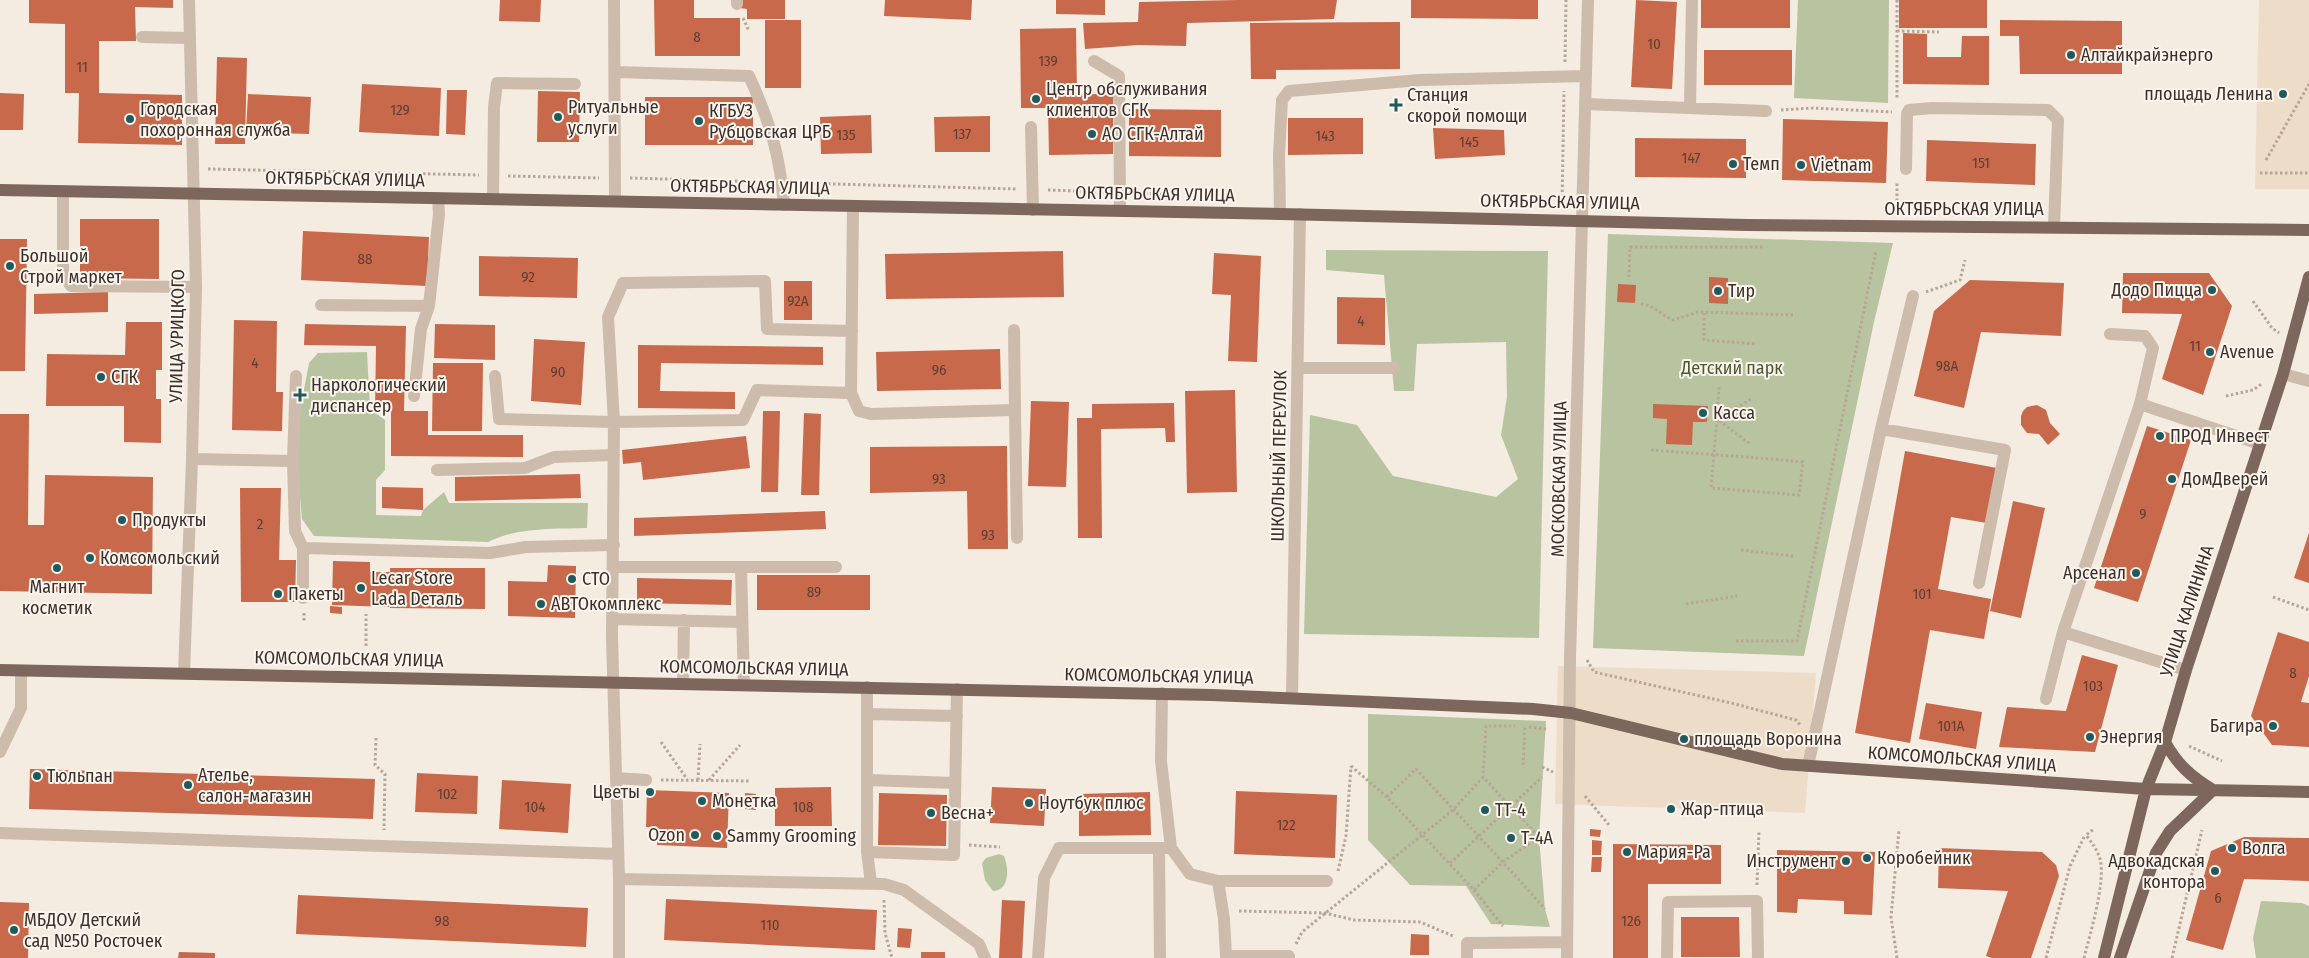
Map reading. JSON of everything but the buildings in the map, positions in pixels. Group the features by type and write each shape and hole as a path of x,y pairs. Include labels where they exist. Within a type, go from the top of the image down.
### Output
{"main road":[{"name":"ОКТЯБРЬСКАЯ УЛИЦА","path":"0,190 1300,214 1747,225 2309,230"},
{"name":"УЛИЦА КАЛИНИНА","path":"2104,958 2146,789 2165,742 2186,670 2283,374 2309,277"},
{"name":"КОМСОМОЛЬСКАЯ УЛИЦА","path":"0,670 1162,694 1533,709 1571,713 1782,764 2146,789 2309,792"},
{"path":"2120,958 2156,852 2170,831 2213,790 2184,770 2165,742"}],"street":[{"name":"УЛИЦА УРИЦКОГО","path":"184,673 196,287 188,38 189,0"},
{"path":"614,0 615,201"},
{"name":"МОСКОВСКАЯ УЛИЦА","path":"1567,958 1588,0"},
{"path":"1690,107 1692,0"},
{"path":"142,37 188,38"},
{"path":"1094,61 1119,76 1120,211"},
{"path":"614,72 749,76 768,118 777,149 784,205"},
{"path":"1280,214 1279,155 1282,100 1289,91 1420,80 1586,76"},
{"path":"492,199 497,82 575,84"},
{"path":"1585,104 1766,111"},
{"path":"1906,169 1907,114 1909,110 1932,108 2048,110 2058,120 2054,227"},
{"path":"1031,127 1033,210"},
{"path":"63,191 62,273 71,286 196,287"},
{"path":"414,396 421,329 429,306 439,214 438,198"},
{"path":"853,207 851,393 859,410 871,414 1015,410"},
{"name":"ШКОЛЬНЫЙ ПЕРЕУЛОК","path":"1292,698 1300,214"},
{"path":"619,958 619,879 612,619 614,422 608,316 623,283 765,281 767,329 852,331"},
{"path":"1808,766 1881,429 1913,296"},
{"path":"321,304 429,306"},
{"path":"1014,330 1017,538"},
{"path":"2046,699 2064,632 2140,404 2153,348 2145,336 2110,334"},
{"path":"1298,368 1394,368"},
{"path":"2283,374 2309,382"},
{"path":"296,376 293,461 295,531 303,548 303,598"},
{"path":"495,376 499,419 614,422 743,420 757,390 851,393"},
{"path":"2140,404 2260,444"},
{"path":"1881,429 2005,450 1979,583"},
{"path":"437,470 524,468 554,457 614,455"},
{"path":"192,459 293,461"},
{"path":"303,548 490,553 526,546 614,545"},
{"path":"614,567 836,567"},
{"path":"741,568 744,685"},
{"path":"612,619 742,622"},
{"path":"683,684 684,620"},
{"path":"2064,632 2186,670"},
{"path":"0,752 21,708 21,671"},
{"path":"867,687 867,852 871,883"},
{"path":"867,852 954,854 957,689"},
{"path":"1160,958 1165,849 1161,761 1162,694"},
{"path":"867,714 957,716"},
{"path":"616,778 646,780"},
{"path":"867,780 955,783"},
{"path":"0,833 618,854"},
{"path":"1038,958 1044,878 1059,848 1165,849 1190,874 1218,881 1327,881"},
{"path":"619,879 884,884 904,890 979,944 985,958"},
{"path":"1218,881 1223,911 1226,956 1289,957"},
{"path":"1668,958 1668,902 1757,901 1758,958"},
{"path":"1467,958 1467,943 1567,942"}],"path":[{"path":"1552,205 1562,205 1566,0"},
{"path":"1897,31 1939,32"},
{"path":"2266,160 2309,84"},
{"path":"1766,111 1813,108 1897,113"},
{"path":"192,168 1165,194"},
{"path":"2260,173 2309,173"},
{"path":"1629,277 1630,247 1763,247"},
{"path":"1736,641 1797,641 1876,251"},
{"path":"1913,296 1960,280 1965,260"},
{"path":"2253,301 2272,328 2282,334"},
{"path":"1641,304 1651,304 1665,317 1673,320 1698,312 1796,316"},
{"path":"1704,313 1704,340 1757,344"},
{"path":"2226,396 2253,390 2264,382 2266,375"},
{"path":"1651,450 1713,454 1803,462 1799,495 1711,488 1713,454 1719,386"},
{"path":"1717,419 1753,398"},
{"path":"1717,419 1750,444"},
{"path":"1741,550 1793,556"},
{"path":"1686,604 1738,596"},
{"path":"2273,597 2309,610"},
{"path":"366,614 366,646"},
{"path":"1587,660 1594,672 1731,703 1796,720 1814,739"},
{"path":"1289,957 1302,932 1453,810 1483,777 1486,726 1525,726 1546,729"},
{"path":"1523,766 1525,726"},
{"path":"2127,735 2152,738"},
{"path":"376,738 375,765 385,774 384,846"},
{"path":"661,742 688,780"},
{"path":"698,780 700,744"},
{"path":"708,780 740,745"},
{"path":"2189,746 2222,761"},
{"path":"1327,881 1338,872 1346,836 1351,766 1387,797 1450,863 1516,942"},
{"path":"1387,797 1416,770 1479,838 1504,861 1545,909"},
{"path":"1474,890 1504,861 1539,837 1483,777"},
{"path":"1450,863 1479,838 1542,777"},
{"path":"646,780 750,781"},
{"path":"2084,958 2098,898 2100,860 2095,846 2086,835 2094,829"},
{"path":"1757,901 1758,830"},
{"path":"1897,958 1891,917 1899,830"},
{"path":"2172,958 2202,830"},
{"path":"2046,958 2070,866 2085,835"},
{"path":"954,844 1000,847"},
{"path":"884,884 885,933 892,958"},
{"path":"1223,911 1325,913 1354,920 1420,922 1467,943"}],"green space":[{"path":"1798,0 1889,0 1888,103 1794,98"},
{"name":"Детский парк","path":"1608,234 1893,243 1874,322 1804,656 1593,648"},
{"path":"1326,250 1548,251 1539,638 1304,634 1310,415 1357,425 1393,476 1496,497 1518,479 1501,435 1507,397 1506,342 1417,344 1414,391 1394,391 1384,275 1326,270"},
{"path":"367,352 370,409 385,420 385,470 376,480 376,515 421,516 423,510 444,492 449,503 588,503 587,528 524,531 488,542 314,536 302,519 298,472 299,416 309,363 318,353"},
{"path":"1368,714 1546,721 1539,837 1545,909 1550,927 1491,924 1466,886 1410,885 1368,840"},
{"path":"999,854 1004,856 1006,861 1007,878 1003,887 993,891 985,880 982,863 986,858"},
{"path":"2261,901 2302,903 2309,906 2309,958 2256,958 2253,938"}],"shaded area":[{"name":"площадь Ленина","path":"2259,0 2309,0 2309,189 2255,189"},
{"name":"площадь Воронина","path":"1558,666 1816,673 1805,813 1555,804"}],"place":[{"name":"Алтайкрайэнерго","path":"2071,55"},
{"name":"площадь Ленина","path":"2283,94"},
{"name":"Центр обслуживания клиентов СГК","path":"1036,99"},
{"name":"Станция скорой помощи","path":"1396,105"},
{"name":"Ритуальные услуги","path":"558,117"},
{"name":"Городская похоронная служба","path":"130,119"},
{"name":"КГБУЗ Рубцовская ЦРБ","path":"699,121"},
{"name":"АО СГК-Алтай","path":"1092,134"},
{"name":"Темп","path":"1733,164"},
{"name":"Vietnam","path":"1801,165"},
{"name":"Большой Строй маркет","path":"10,266"},
{"name":"Додо Пицца","path":"2212,290"},
{"name":"Тир","path":"1718,291"},
{"name":"Avenue","path":"2210,352"},
{"name":"СГК","path":"101,377"},
{"name":"Наркологический диспансер","path":"300,395"},
{"name":"Касса","path":"1703,413"},
{"name":"ПРОД Инвест","path":"2160,436"},
{"name":"ДомДверей","path":"2172,479"},
{"name":"Продукты","path":"122,520"},
{"name":"Комсомольский","path":"90,558"},
{"name":"Магнит косметик","path":"57,568"},
{"name":"Арсенал","path":"2136,573"},
{"name":"СТО","path":"572,579"},
{"name":"Lecar Store Lada Dеталь","path":"361,588"},
{"name":"Пакеты","path":"278,594"},
{"name":"АВТОкомплекс","path":"541,604"},
{"name":"Багира","path":"2273,726"},
{"name":"Энергия","path":"2090,737"},
{"name":"площадь Воронина","path":"1684,739"},
{"name":"Тюльпан","path":"37,776"},
{"name":"Ателье, салон-магазин","path":"188,785"},
{"name":"Цветы","path":"650,792"},
{"name":"Монетка","path":"702,801"},
{"name":"Ноутбук плюс","path":"1029,803"},
{"name":"Жар-птица","path":"1671,809"},
{"name":"ТТ-4","path":"1485,810"},
{"name":"Весна+","path":"931,813"},
{"name":"Ozon","path":"695,835"},
{"name":"Sammy Grooming","path":"717,836"},
{"name":"Т-4А","path":"1511,838"},
{"name":"Волга","path":"2232,848"},
{"name":"Мария-Ра","path":"1627,852"},
{"name":"Коробейник","path":"1867,858"},
{"name":"Инструмент","path":"1846,861"},
{"name":"Адвокадская контора","path":"2215,871"},
{"name":"МБДОУ Детский сад №50 Росточек","path":"14,930"}]}
